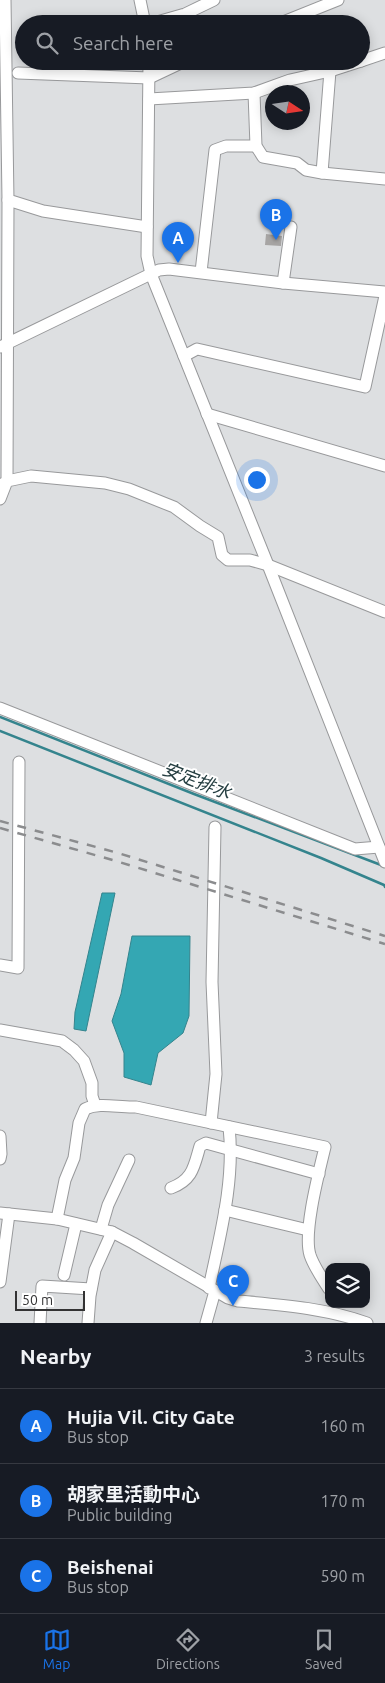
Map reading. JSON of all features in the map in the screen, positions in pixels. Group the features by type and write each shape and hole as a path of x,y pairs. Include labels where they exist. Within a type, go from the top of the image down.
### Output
{"street":[{"path":"0,499 4,483 3,345 8,200 3,68 6,0"},
{"path":"140,0 143,15"},
{"path":"182,15 214,0"},
{"path":"300,15 338,0"},
{"path":"370,58 385,53"},
{"path":"149,70 147,256 151,274 383,856"},
{"path":"18,73 149,78 166,70"},
{"path":"149,99 254,93 290,80 333,70"},
{"path":"322,174 330,71"},
{"path":"254,93 256,146 263,156 297,163 306,170 322,174 385,179"},
{"path":"201,272 215,150 226,146 256,146"},
{"path":"8,200 43,211 147,227"},
{"path":"282,283 291,227"},
{"path":"3,345 159,270 201,272 282,283 385,292"},
{"path":"184,356 197,349 365,387 385,296"},
{"path":"207,414 385,466"},
{"path":"4,483 31,476 105,483 129,489 174,507 218,537 222,555 228,560 250,560 268,564 385,612"},
{"path":"0,708 355,849 383,856"},
{"path":"0,965 18,968 19,762"},
{"path":"211,1123 216,1074 212,982 215,826"},
{"path":"0,1030 62,1041 74,1050 84,1060 92,1083 92,1096 95,1105"},
{"path":"57,1220 65,1180 74,1158 79,1123 85,1109 95,1105 119,1108 136,1107 325,1147 308,1230 309,1253 325,1283"},
{"path":"206,1323 226,1210 232,1151 229,1127"},
{"path":"0,1136 0,1159"},
{"path":"171,1188 180,1185 191,1176 200,1146 206,1143 319,1174"},
{"path":"88,1323 91,1289 106,1231 108,1206 129,1160"},
{"path":"226,1210 308,1230"},
{"path":"0,1282 4,1214 57,1220 106,1231 134,1243 228,1298 238,1301 315,1309 344,1315 367,1323"},
{"path":"64,1275 76,1224"},
{"path":"40,1323 42,1286 91,1289"},
{"path":"340,1308 344,1315"}],"water":[{"path":"102,893 115,893 86,1031 74,1029 75,1012"},
{"path":"132,936 190,936 189,1016 183,1033 158,1053 151,1085 124,1077 124,1053 112,1021 121,994"}],"building":[{"path":"266,234 282,236 281,246 265,245"}],"waterway":[{"name":"安定排水","path":"0,717 194,794 381,865"},
{"path":"0,731 321,858 385,887"}],"railway":[{"path":"0,821 118,853 385,936"},
{"path":"0,828 116,861 385,944"}],"place":[{"name":"胡家里活動中心","path":"276,240"},
{"name":"Hujia Vil. City Gate","path":"178,263"},
{"name":"Beishenai","path":"233,1306"}]}
